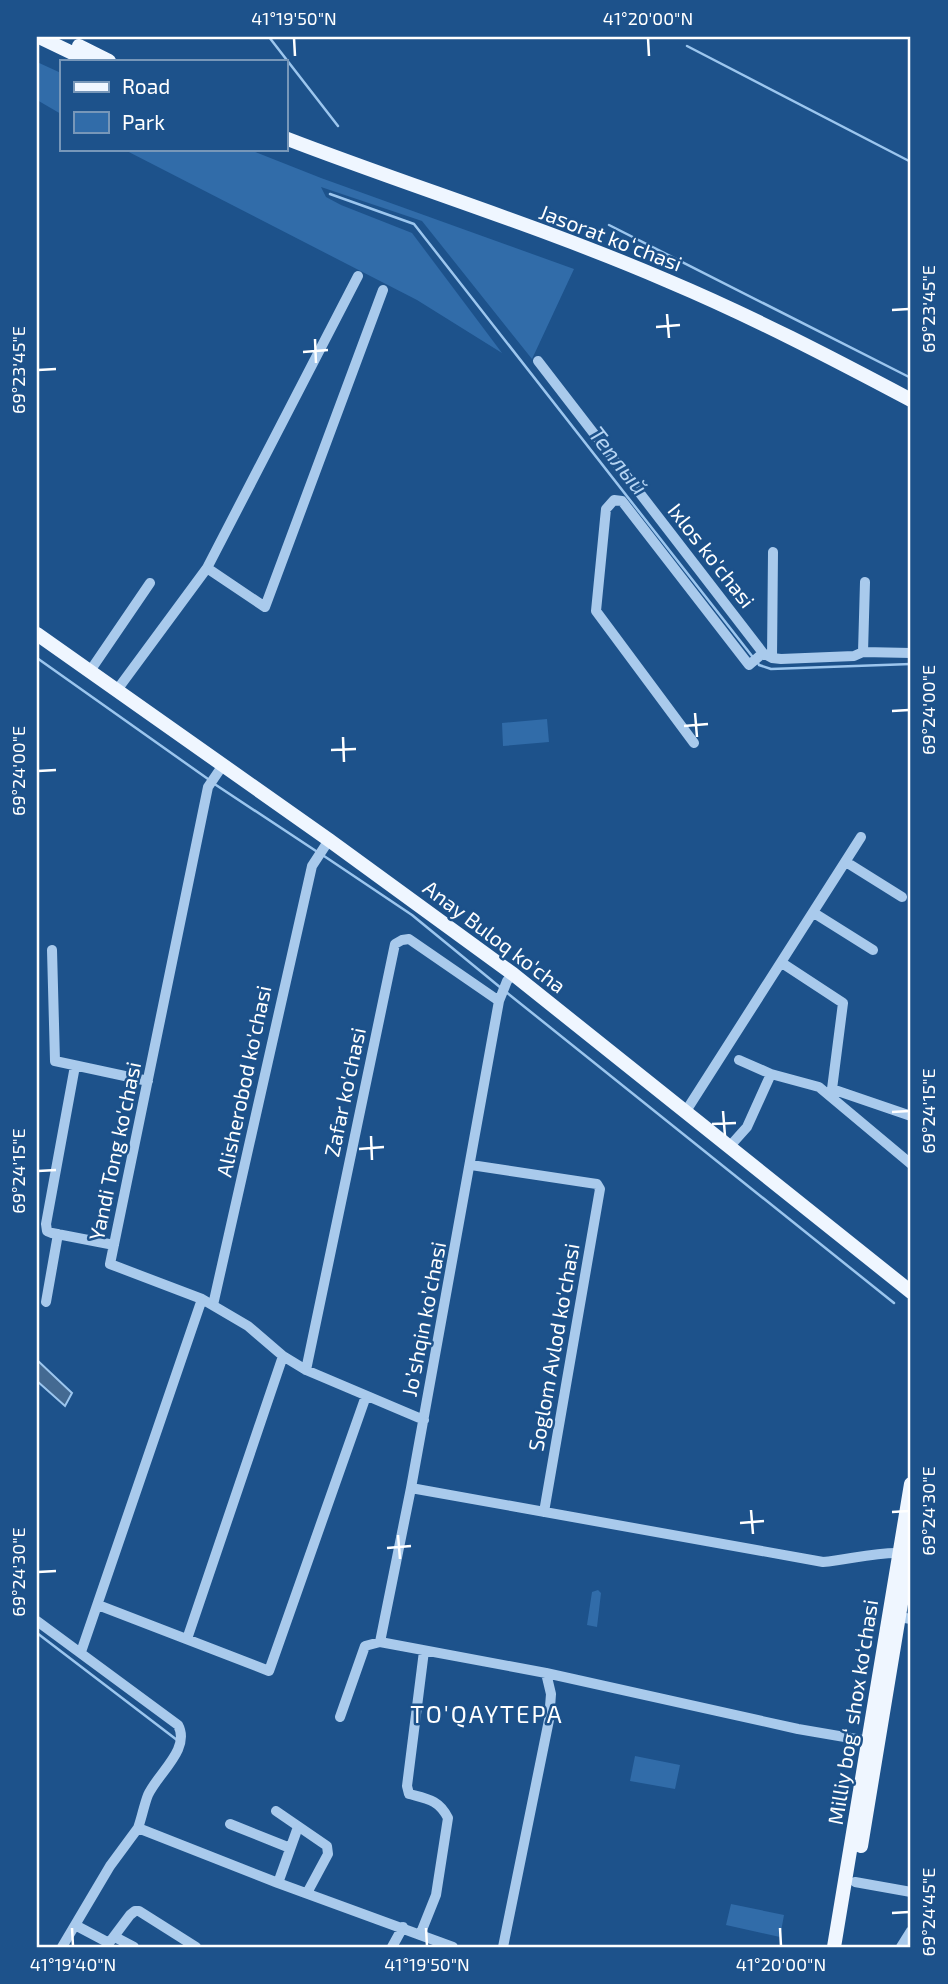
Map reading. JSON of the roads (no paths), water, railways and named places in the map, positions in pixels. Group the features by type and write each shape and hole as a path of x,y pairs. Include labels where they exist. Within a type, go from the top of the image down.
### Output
{"main road":[{"path":"39,37 87,60"},
{"path":"60,37 107,60"},
{"name":"Jasorat koʻchasi","path":"287,139 667,280 770,328 911,400"},
{"name":"Jasorat koʻchasi","path":"287,147 631,274 763,333 911,408"},
{"name":"Anay Buloq ko'cha","path":"37,634 510,977 686,1111 911,1292"},
{"name":"Milliy bog‘ shox ko‘chasi","path":"844,1947 868,1741 886,1667 905,1618 911,1484"},
{"name":"Milliy bog‘ shox ko‘chasi","path":"834,1947 850,1882 908,1553"}],"street":[{"path":"117,690 207,568 358,276"},
{"path":"207,568 265,607 383,290"},
{"name":"Ixlos ko'chasi","path":"538,361 760,659"},
{"path":"694,744 596,611 606,509 614,500 622,501 760,659"},
{"path":"760,659 773,552"},
{"path":"863,652 865,582"},
{"path":"90,671 150,583"},
{"path":"760,659 854,656 863,652 911,653"},
{"name":"Yandi Tong ko'chasi","path":"220,768 209,783 110,1264 208,1302 248,1326 283,1356 306,1370 424,1420"},
{"path":"686,1111 862,837"},
{"name":"Alisherobod ko'chasi","path":"80,1652 208,1302 312,866 327,843"},
{"path":"846,862 902,897"},
{"path":"814,913 873,950"},
{"name":"Zafar ko'chasi","path":"306,1370 395,944 409,939 499,1001"},
{"path":"52,950 55,1061 148,1081"},
{"path":"782,963 843,1003 832,1088 911,1116"},
{"name":"Joʼshqin koʼchasi","path":"380,1643 424,1420 499,1001 510,977"},
{"path":"738,1060 771,1074 819,1087 911,1164"},
{"path":"75,1066 46,1224 47,1231 114,1245"},
{"path":"730,1146 747,1127 771,1074"},
{"name":"Soglom Avlod ko'chasi","path":"471,1166 597,1184 600,1189 544,1512"},
{"path":"46,1302 58,1234"},
{"path":"187,1639 283,1356"},
{"path":"98,1605 269,1671 366,1396"},
{"path":"411,1488 823,1562 881,1553 908,1553"},
{"path":"37,1622 178,1725 182,1733 180,1746 149,1794 138,1828 110,1866 62,1947"},
{"path":"340,1717 365,1646 380,1643 546,1673 798,1729 868,1741"},
{"path":"420,1935 436,1895 448,1818 443,1807 409,1794 407,1786 424,1651"},
{"path":"503,1947 549,1720 551,1694 546,1673"},
{"path":"275,1811 329,1850 307,1893"},
{"path":"230,1824 290,1847"},
{"path":"278,1883 298,1827"},
{"path":"138,1828 453,1947"},
{"path":"850,1882 911,1892"},
{"path":"75,1925 109,1943 135,1911 193,1946"},
{"path":"392,1947 403,1927"},
{"path":"901,1947 911,1931"},
{"path":"115,1937 134,1947"}],"waterway":[{"name":"Теплый","path":"269,37 287,60"},
{"path":"687,46 911,162"},
{"name":"Теплый","path":"287,60 338,126"},
{"name":"Теплый","path":"330,194 414,224 752,656"},
{"path":"609,225 911,378"},
{"path":"37,658 208,779"},
{"name":"Теплый","path":"757,661 759,665 771,669 911,664"},
{"path":"213,783 319,853"},
{"path":"324,856 412,915 501,988"},
{"path":"506,992 894,1303"},
{"path":"37,1633 177,1740"}],"district":[{"name":"TO'QAYTEPA","path":"487,1713"}]}
